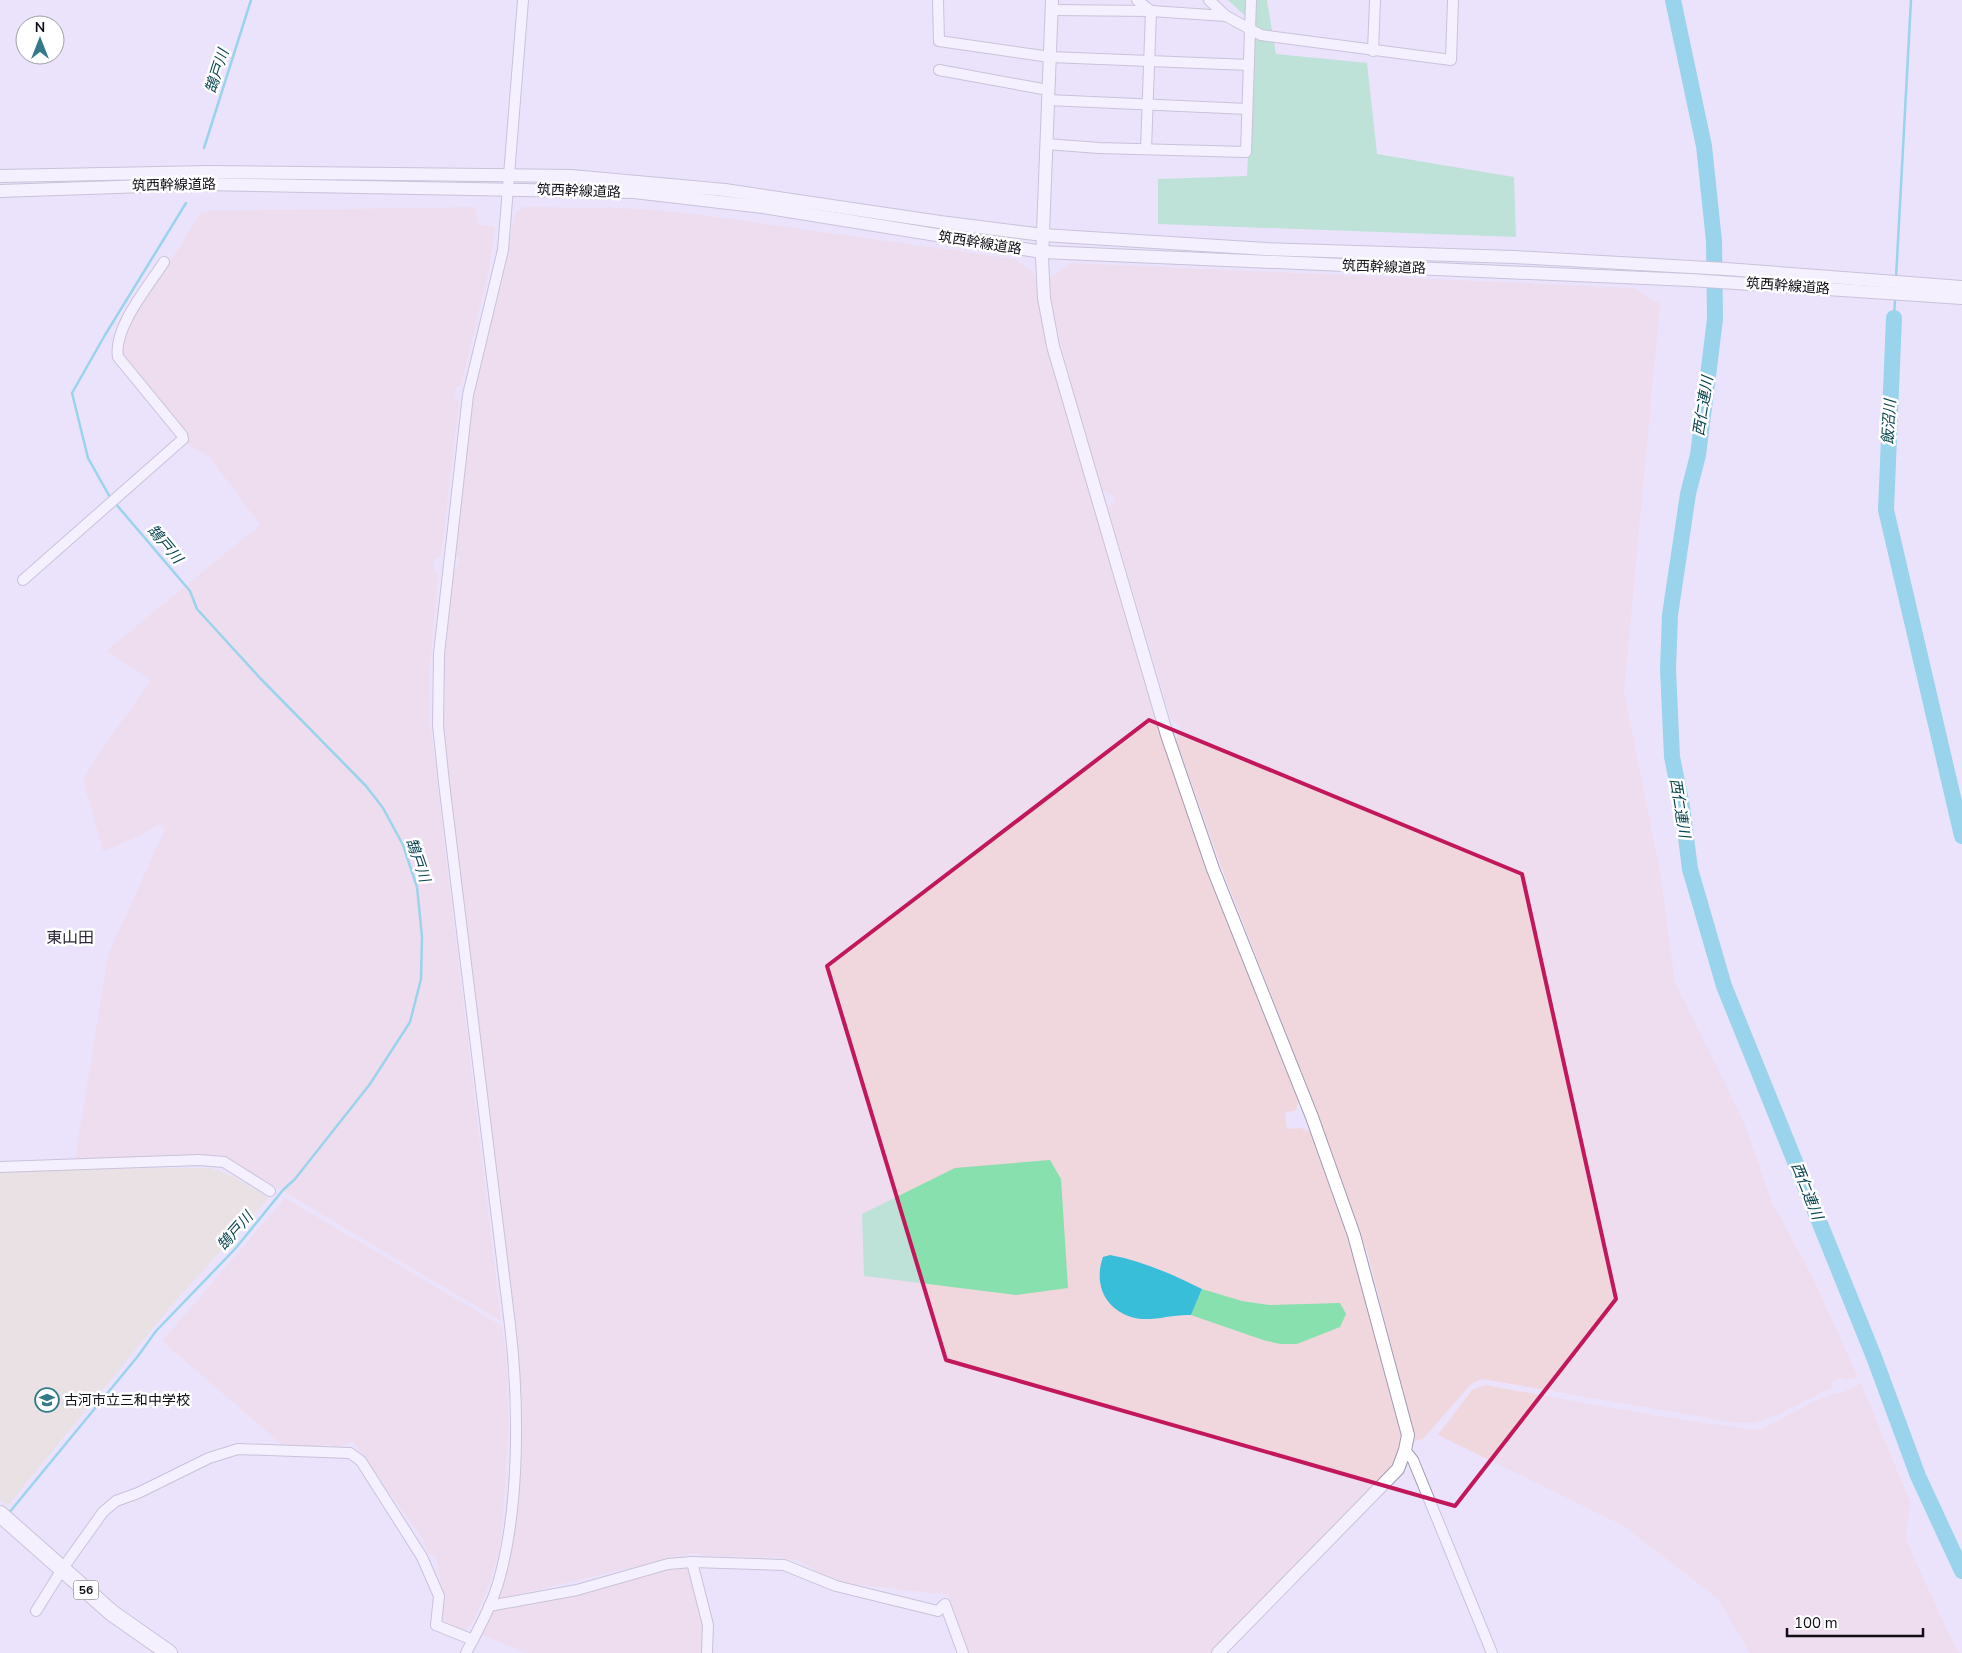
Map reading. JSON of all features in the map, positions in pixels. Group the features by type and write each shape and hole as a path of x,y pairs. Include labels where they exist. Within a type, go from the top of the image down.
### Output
{"main road":[{"name":"56","path":"5,1517 112,1613 168,1653"}],"street":[{"path":"466,1653 489,1606 498,1581 508,1540 515,1440 515,1362 444,784 438,725 438,676 466,410 501,260 523,0"},
{"path":"938,0 939,41 1050,57 1151,59 1249,65"},
{"path":"1137,0 1151,11"},
{"path":"1208,0 1226,16 1250,31 1261,35 1451,60 1452,0"},
{"path":"1046,144 1246,152 1251,0"},
{"path":"1373,51 1375,0"},
{"path":"1218,1653 1288,1584 1398,1468 1408,1435 1354,1234 1312,1117 1213,869 1152,685 1054,346 1044,298 1042,252 1052,5 1226,16"},
{"path":"1146,149 1151,59 1151,11"},
{"path":"939,70 1048,95 1148,104 1247,109"},
{"name":"筑西幹線道路","path":"0,176 200,172 509,175 614,179 725,190 940,222 1043,235 1266,249 1514,257 1690,274"},
{"name":"筑西幹線道路","path":"0,191 204,184 634,192 763,207 1042,252 1690,274 1912,289 1962,298"},
{"path":"23,580 183,439 182,435 118,357 116,346 125,324 164,262"},
{"name":"筑西幹線道路","path":"1912,289 1962,287"},
{"path":"0,1167 199,1160 224,1162 270,1191"},
{"path":"36,1611 63,1568 103,1512 116,1501 147,1489 208,1458 238,1449 350,1453 361,1461 422,1557 439,1596 436,1625 473,1640"},
{"path":"1405,1450 1413,1460 1492,1653"},
{"path":"489,1606 577,1590 668,1564 692,1562 784,1565 836,1586 938,1611 945,1604 963,1653"},
{"path":"692,1562 708,1625 707,1653"}],"highlighted area":[{"path":"1149,720 1522,874 1616,1299 1455,1506 946,1360 827,966"}],"shaded area":[{"path":"475,207 479,225 495,227 489,268 461,386 456,387 454,398 459,402 441,556 434,560 434,571 438,574 429,679 430,723 501,1321 224,1156 199,1155 75,1160 108,955 165,829 160,824 137,837 103,851 83,780 99,753 151,680 106,651 260,525 209,456 185,443 122,357 121,339 202,211"},
{"path":"523,207 622,208 688,213 1014,259 1034,273 1053,369 1167,752 1189,818 1299,1101 1295,1111 1285,1112 1287,1129 1301,1128 1312,1133 1354,1249 1403,1429 1402,1446 1394,1468 1212,1653 968,1653 949,1595 852,1584 829,1579 802,1562 779,1557 708,1556 694,1553 497,1599 508,1569 514,1534 520,1416 515,1317 445,761 443,685 452,570 457,568 460,559 455,554 475,380 506,265 515,213"},
{"path":"1071,263 1633,288 1660,304 1624,692 1660,871 1675,983 1744,1122 1772,1203 1812,1276 1858,1377 1847,1380 1841,1378 1833,1381 1831,1388 1779,1414 1754,1423 1731,1422 1482,1379 1471,1384 1423,1439 1415,1441 1368,1254 1284,1028 1222,869 1176,739 1181,725 1171,720 1108,507 1115,503 1113,495 1103,491 1073,391 1053,312 1050,278"},
{"name":"古河市立三和中学校","path":"210,1168 232,1176 269,1198 177,1299 8,1505 0,1500 0,1171"},
{"path":"285,1198 502,1326 507,1367 508,1427 503,1519 499,1551 489,1585 473,1621 464,1632 443,1621 444,1596 435,1556 428,1554 422,1538 353,1441 337,1447 326,1444 315,1447 281,1444 162,1341"},
{"path":"1861,1383 1910,1502 1906,1540 1954,1645 1960,1653 1750,1653 1718,1599 1624,1526 1438,1435 1472,1390 1485,1385 1657,1416 1755,1430 1762,1429 1833,1393 1839,1394"},
{"path":"683,1566 689,1569 703,1623 702,1653 527,1653 480,1634 492,1611 584,1592"}],"green space":[{"path":"1228,0 1267,0 1276,54 1367,63 1377,154 1514,177 1516,237 1158,224 1158,179 1247,176 1255,25"},
{"path":"1050,1160 1061,1179 1068,1288 1016,1295 864,1276 862,1214 955,1168"},
{"path":"1202,1289 1242,1301 1269,1305 1340,1303 1346,1314 1340,1327 1297,1344 1280,1344 1191,1315"}],"water":[{"path":"1110,1255 1157,1269 1202,1289 1191,1315 1141,1319 1120,1312 1106,1298 1100,1279 1103,1257"}],"waterway":[{"name":"鵠戸川","path":"204,148 251,0"},
{"name":"西仁連川","path":"1673,0 1704,146 1714,241 1715,319 1698,455 1688,494 1670,615 1668,669 1672,757 1682,806 1690,869 1724,986 1874,1357 1918,1476 1962,1571"},
{"name":"飯沼川","path":"1896,278 1911,0"},
{"name":"鵠戸川","path":"111,499 88,458 72,393 105,335 186,203"},
{"name":"飯沼川","path":"1894,318 1895,299"},
{"name":"飯沼川","path":"1894,318 1886,510 1962,836"},
{"name":"鵠戸川","path":"8,1514 138,1356 156,1331 235,1249 283,1190 295,1179 370,1084 410,1022 421,979 422,937 417,887 403,845 383,808 366,786 260,678 197,609 190,591 115,503"}],"place":[{"name":"古河市立三和中学校","path":"47,1400"}],"district":[{"name":"東山田","path":"70,938"}]}
